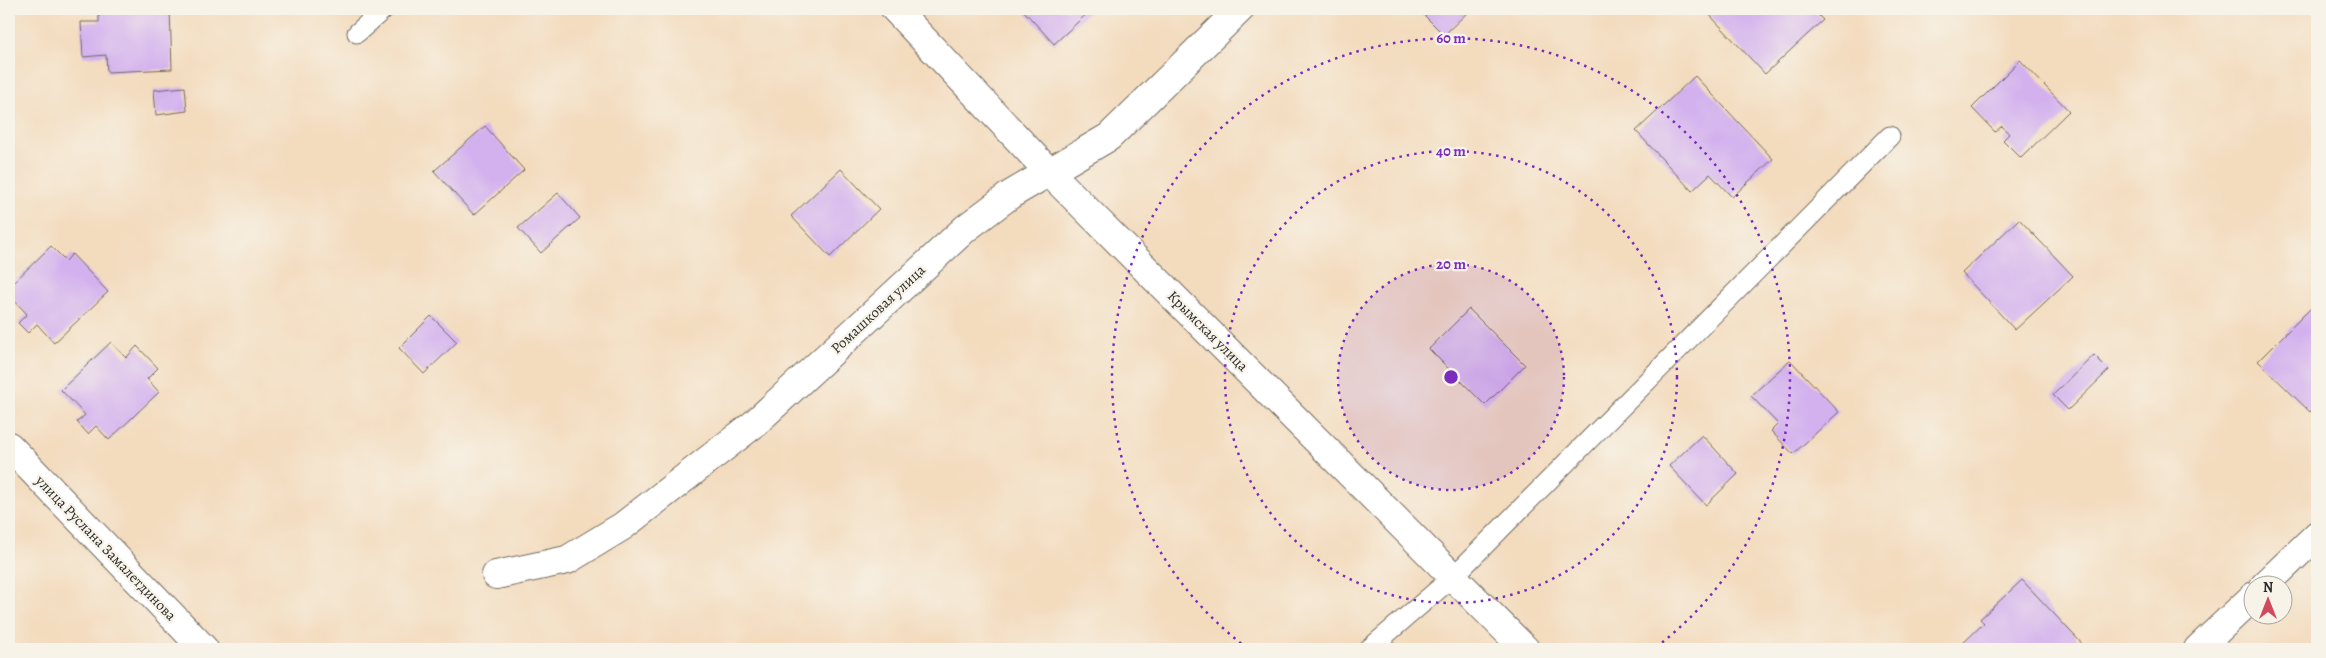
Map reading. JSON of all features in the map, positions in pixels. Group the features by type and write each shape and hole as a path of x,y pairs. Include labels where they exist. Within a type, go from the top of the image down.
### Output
{"street":[{"name":"Крымская улица","path":"895,9 1050,173 1525,649"},
{"name":"Ромашковая улица","path":"496,575 567,560 623,526 754,424 966,228 1010,195 1109,137 1240,9"},
{"name":"улица Руслана Замалетдинова","path":"9,446 204,649"},
{"path":"2274,576 2317,535"},
{"path":"2198,649 2244,605"}],"lane":[{"path":"357,33 384,9"},
{"path":"1369,649 1454,576 1890,136"}],"building":[{"path":"99,9 170,9 172,69 107,72 106,55 83,57 81,22 99,22"},
{"path":"1022,9 1092,9 1054,44"},
{"path":"1418,9 1471,9 1444,35"},
{"path":"1710,9 1812,9 1823,20 1765,74 1707,12"},
{"path":"2020,60 2069,111 2021,158 2003,140 2009,134 2002,126 1995,132 1972,108"},
{"path":"1695,76 1773,159 1732,197 1710,174 1692,191 1636,131"},
{"path":"185,87 187,111 156,115 154,90"},
{"path":"485,126 524,170 474,215 434,171"},
{"path":"841,169 879,209 830,257 791,216"},
{"path":"558,193 580,218 541,253 518,228"},
{"path":"2019,219 2073,276 2015,330 1962,273"},
{"path":"51,246 66,261 72,254 108,292 54,343 37,324 28,333 18,323 27,314 9,295 9,287"},
{"path":"2317,302 2317,404 2310,412 2258,361"},
{"path":"1469,309 1525,365 1485,405 1429,349"},
{"path":"431,316 457,342 424,374 399,348"},
{"path":"111,342 126,358 137,346 158,368 147,379 159,392 109,440 96,426 88,434 77,422 85,415 61,390"},
{"path":"2094,355 2109,370 2068,410 2053,395"},
{"path":"1790,360 1839,412 1793,454 1771,431 1778,424 1751,396"},
{"path":"1702,435 1738,474 1706,505 1669,466"},
{"path":"2022,580 2087,649 1961,649 1959,647 1984,623 1980,619"}]}
